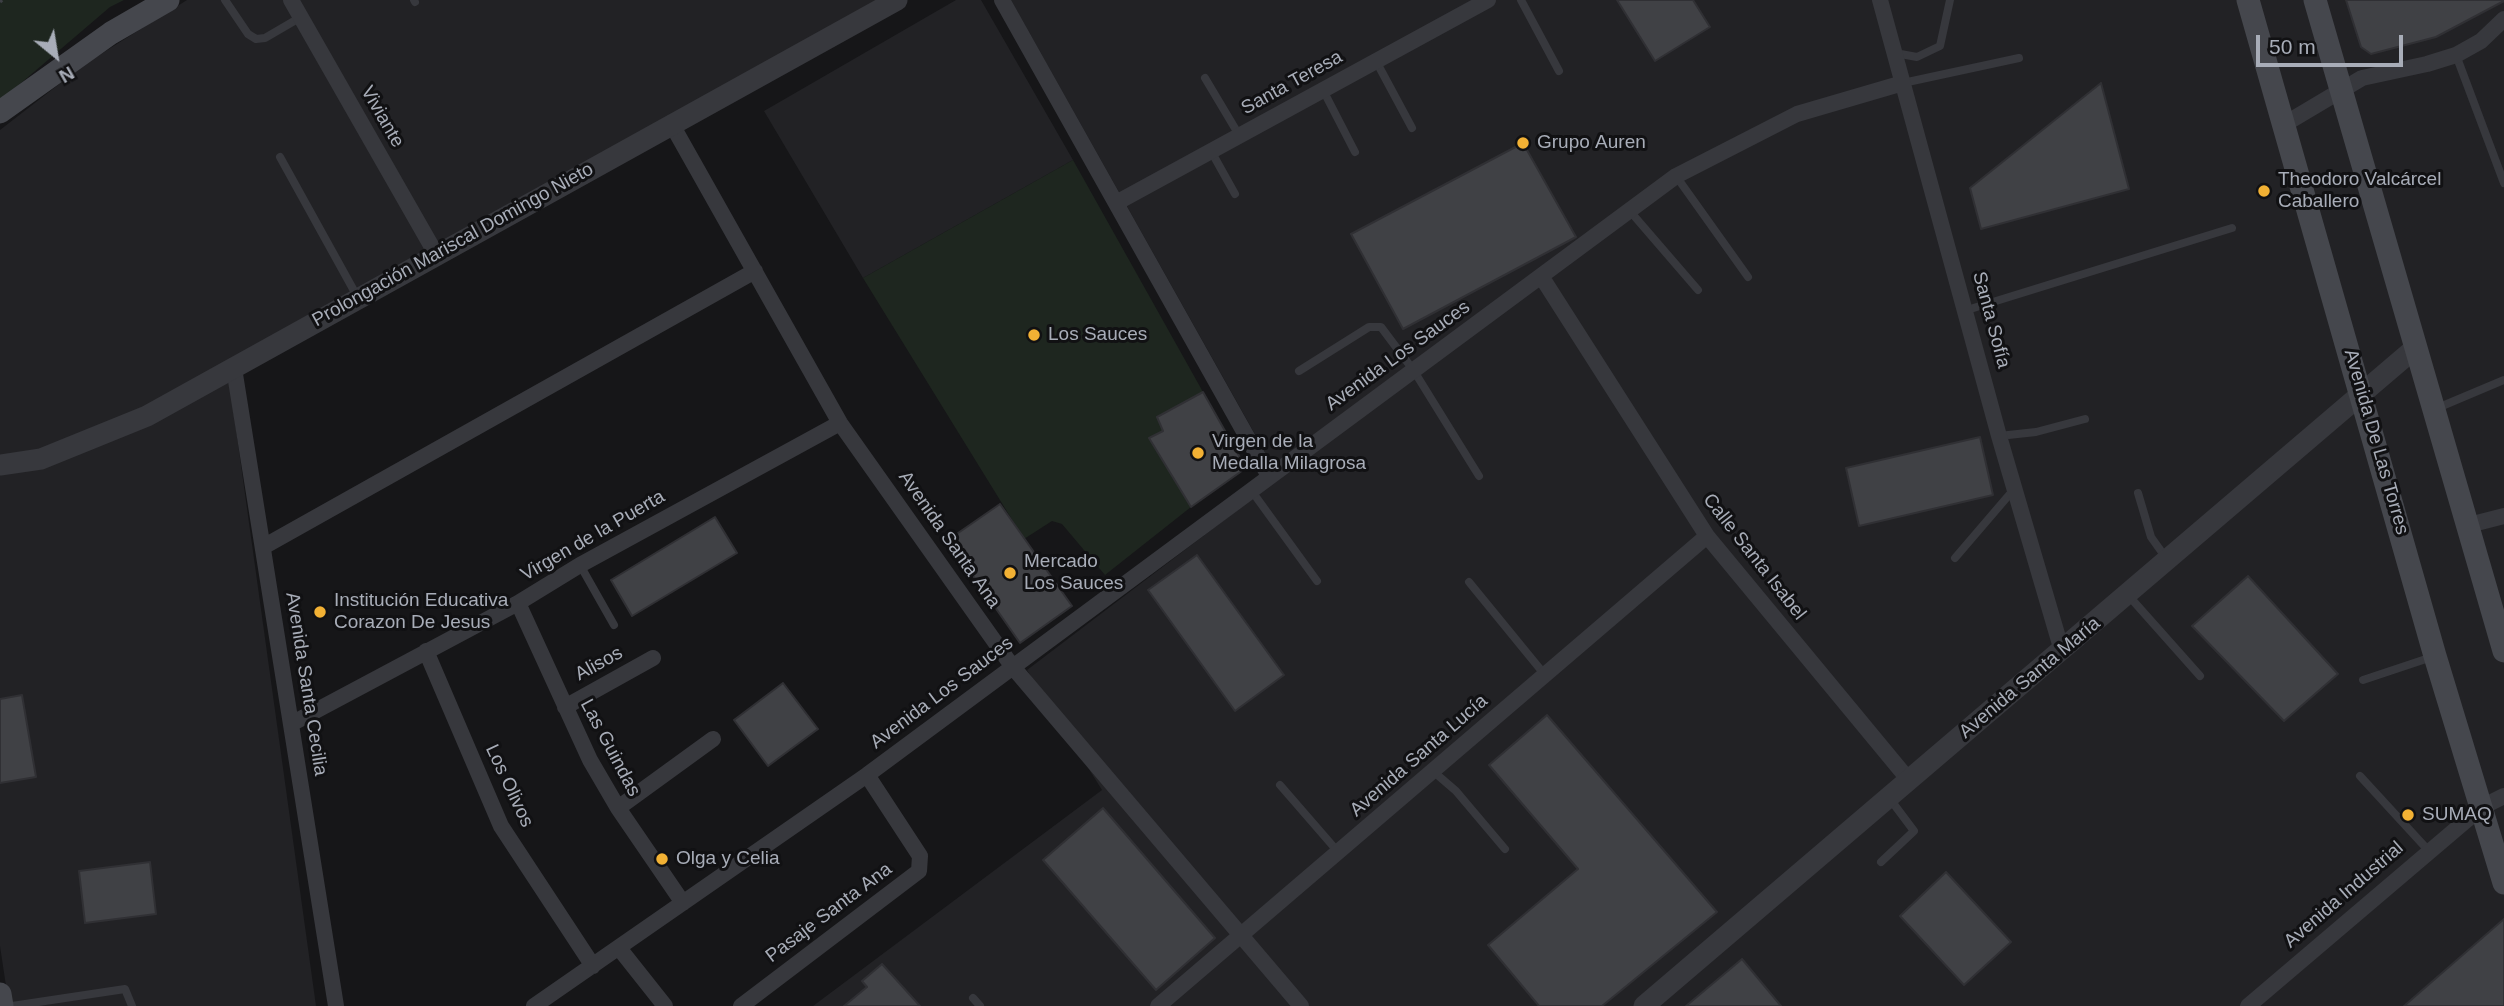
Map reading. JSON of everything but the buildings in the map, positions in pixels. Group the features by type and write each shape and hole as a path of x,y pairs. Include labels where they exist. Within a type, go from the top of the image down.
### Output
{"main road":[{"path":"0,113 111,33 168,0"},
{"name":"Avenida De Las Torres","path":"2248,0 2362,391 2435,656 2504,883"},
{"path":"2315,0 2465,527 2497,603 2504,652"},
{"path":"0,994 2,1006"}],"street":[{"name":"Viviante","path":"291,0 436,254"},
{"name":"Prolongación Mariscal Domingo Nieto","path":"0,465 41,459 147,416 897,0"},
{"path":"1002,0 1269,476"},
{"name":"Santa Teresa","path":"1116,202 1488,0"},
{"name":"Santa Sofía","path":"1880,0 1967,310 1999,436 2063,651"},
{"path":"2283,125 2340,88 2362,78 2456,55 2481,41 2504,19"},
{"name":"Avenida Los Sauces","path":"534,1006 867,775 1676,176 1797,114 1903,83"},
{"name":"Avenida Santa Ana","path":"671,124 840,423 1012,666 1301,1006"},
{"path":"263,547 755,271"},
{"name":"Calle Santa Isabel","path":"1541,276 1707,536 1908,779"},
{"name":"Avenida Santa María","path":"1644,1006 2414,349"},
{"name":"Avenida Santa Cecilia","path":"234,368 336,1006"},
{"name":"Virgen de la Puerta","path":"291,724 518,604 580,565 840,423"},
{"path":"2465,527 2504,516"},
{"name":"Avenida Santa Lucía","path":"1158,1006 1241,938 1707,536"},
{"name":"Las Guindas","path":"518,604 590,760 618,808 683,902"},
{"name":"Los Olivos","path":"426,651 501,826 593,966"},
{"name":"Alisos","path":"565,708 653,658"},
{"path":"618,808 713,739"},
{"name":"Pasaje Santa Ana","path":"741,1006 919,871 920,856 867,775"},
{"name":"Avenida Industrial","path":"2248,1006 2428,850 2482,807 2504,796"},
{"path":"618,948 665,1006"}],"lane":[{"path":"225,0 248,34 256,39 265,38 301,17"},
{"path":"1521,0 1559,71"},
{"path":"1895,53 1917,57 1940,46 1950,0"},
{"path":"2456,55 2504,183"},
{"path":"1903,83 2019,58"},
{"path":"1376,61 1412,128"},
{"path":"1205,78 1239,135"},
{"path":"1323,90 1355,152"},
{"path":"1211,151 1235,194"},
{"path":"280,157 358,299"},
{"path":"1676,176 1748,277"},
{"path":"1629,210 1698,290"},
{"path":"1967,310 2232,228"},
{"path":"1299,371 1369,327 1381,327 1414,371 1479,476"},
{"path":"2432,410 2504,380"},
{"path":"1999,436 2036,432 2085,419"},
{"path":"1955,558 2015,488"},
{"path":"1251,489 1317,581"},
{"path":"2138,493 2151,537 2168,561"},
{"path":"580,565 614,625"},
{"path":"1469,582 1545,675"},
{"path":"2128,595 2200,676"},
{"path":"2363,680 2435,656"},
{"path":"1434,772 1456,791 1504,849"},
{"path":"2360,776 2428,850"},
{"path":"1280,785 1339,853"},
{"path":"1881,862 1913,831 1888,796"},
{"path":"12,1006 125,989 132,1006"},
{"path":"973,998 980,1006"}],"shaded area":[{"path":"0,0 124,0 110,7 0,101"},
{"path":"187,0 894,0 227,364 316,1006 9,1006 0,946 0,130 85,64"},
{"path":"956,0 981,0 1073,160 863,278 764,111"},
{"path":"1011,0 2504,0 2504,1006 813,1006 1102,790 1027,670 1265,489 1265,452"},
{"name":"Los Sauces","path":"1073,160 1203,392 1158,417 1163,431 1149,438 1191,507 1105,575 1062,524 1052,521 1024,539 863,278"}],"place":[{"name":"Grupo Auren","path":"1523,143"},
{"name":"Theodoro Valcárcel Caballero","path":"2264,191"},
{"name":"Los Sauces","path":"1034,335"},
{"name":"Virgen de la Medalla Milagrosa","path":"1198,453"},
{"name":"Mercado Los Sauces","path":"1010,573"},
{"name":"Institución Educativa Corazon De Jesus","path":"320,612"},
{"name":"SUMAQ","path":"2408,815"},
{"name":"Olga y Celia","path":"662,859"}]}
